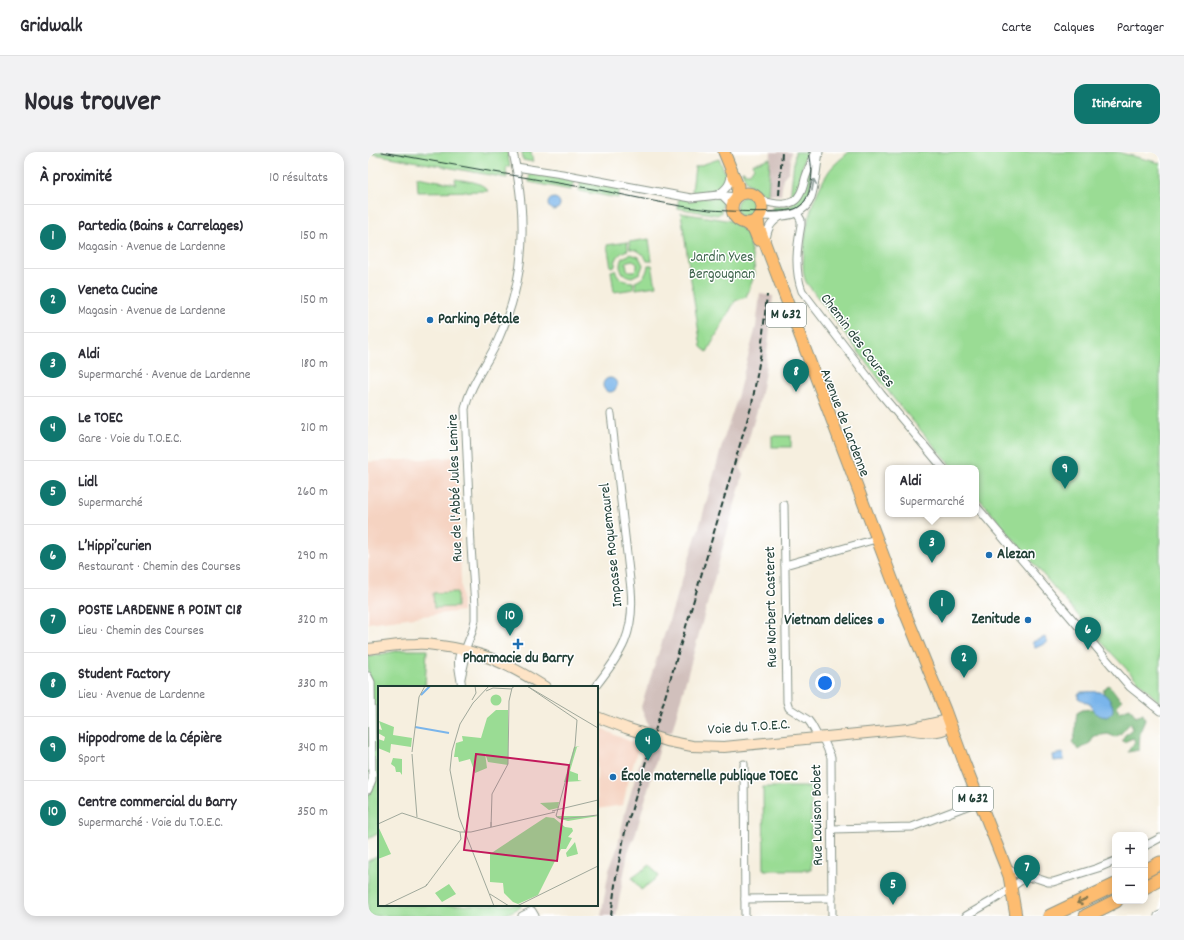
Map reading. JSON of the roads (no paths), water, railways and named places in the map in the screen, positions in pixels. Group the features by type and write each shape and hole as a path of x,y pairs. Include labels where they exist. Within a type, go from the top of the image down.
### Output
{"highway":[{"path":"1148,869 1160,863"},
{"path":"1148,885 1160,879"},
{"path":"1050,916 1112,886"},
{"path":"1086,916 1112,903"}],"main road":[{"path":"724,152 738,186 738,198"},
{"path":"730,152 741,182 738,198 732,210 736,218 746,223 754,222 759,217 763,208 760,200 756,195 738,198"},
{"name":"Avenue de Lardenne","path":"759,217 759,227 875,540"},
{"name":"Avenue de Lardenne","path":"746,223 754,232 1008,879 1016,916"}],"street":[{"name":"Rue de l'Abbé Jules Lemire","path":"462,686 459,659 460,654 465,650 475,620 465,408 469,394 488,361 499,337 508,312 518,273 522,226 513,152"},
{"path":"760,200 782,204 791,203 795,200 800,194 808,169 818,152"},
{"path":"759,217 781,216 797,213 810,200 818,152"},
{"path":"516,167 691,198 721,195 738,198"},
{"path":"721,195 730,182 730,169"},
{"name":"Chemin des Courses","path":"797,213 801,220 797,252 797,274 802,291 881,394 940,465"},
{"path":"766,246 768,227 772,222 781,216"},
{"name":"Impasse Roquemaurel","path":"596,686 609,670 625,643 629,632 632,611 611,414"},
{"name":"Rue Norbert Casteret","path":"784,505 786,694 789,708"},
{"path":"979,510 1130,686 1160,711"},
{"path":"785,565 875,540"},
{"path":"368,649 418,644 465,650 498,661 522,672 543,686"},
{"path":"368,676 371,682 372,767 372,780 368,790"},
{"name":"Rue Louison Bobet","path":"789,708 808,720 817,735 824,741 831,757 832,916"},
{"name":"Voie du T.O.E.C.","path":"598,717 648,736 679,744 724,747 946,724"},
{"path":"744,764 745,916"},
{"path":"832,829 912,827 977,802"},
{"path":"1148,844 1160,838"},
{"path":"966,916 997,898 1008,879 1027,875 1033,878 1053,882 1112,862"},
{"path":"1008,879 1033,878"},
{"path":"745,899 832,898"},
{"path":"522,916 532,911"}],"water":[{"path":"552,198 556,198 560,204 556,210 552,210 548,206 548,202"},
{"path":"610,378 615,380 617,385 615,390 610,392 605,390 603,385 605,380"},
{"path":"1045,637 1047,643 1035,648 1032,642"},
{"path":"1081,692 1102,693 1111,702 1113,708 1112,712 1107,717 1095,713 1091,705 1078,698 1078,694"},
{"path":"1063,753 1064,760 1053,761 1052,755"}],"tram line":[{"path":"382,152 682,206 710,210 755,212 791,210 797,208 803,203 810,190 812,175 809,152"}],"railway":[{"path":"779,195 782,152"},
{"path":"611,916 616,877 625,832 752,404 761,352 767,295"}],"place":[{"name":"Parking Pétale","path":"430,320"},
{"name":"Student Factory","path":"796,392"},
{"name":"Hippodrome de la Cépière","path":"1065,489"},
{"name":"Alezan","path":"989,555"},
{"name":"Aldi","path":"932,563"},
{"name":"Zenitude","path":"1028,620"},
{"name":"Vietnam delices","path":"881,621"},
{"name":"Partedia (Bains & Carrelages)","path":"942,623"},
{"name":"Centre commercial du Barry","path":"510,636"},
{"name":"Pharmacie du Barry","path":"518,644"},
{"name":"L’Hippi’curien","path":"1088,650"},
{"name":"Veneta Cucine","path":"964,678"},
{"name":"Le TOEC","path":"648,761"},
{"name":"École maternelle publique TOEC","path":"613,777"},
{"name":"POSTE LARDENNE R POINT C18","path":"1027,888"},
{"name":"Lidl","path":"893,905"}],"park label":[{"name":"Jardin Yves Bergougnan","path":"722,266"}]}
